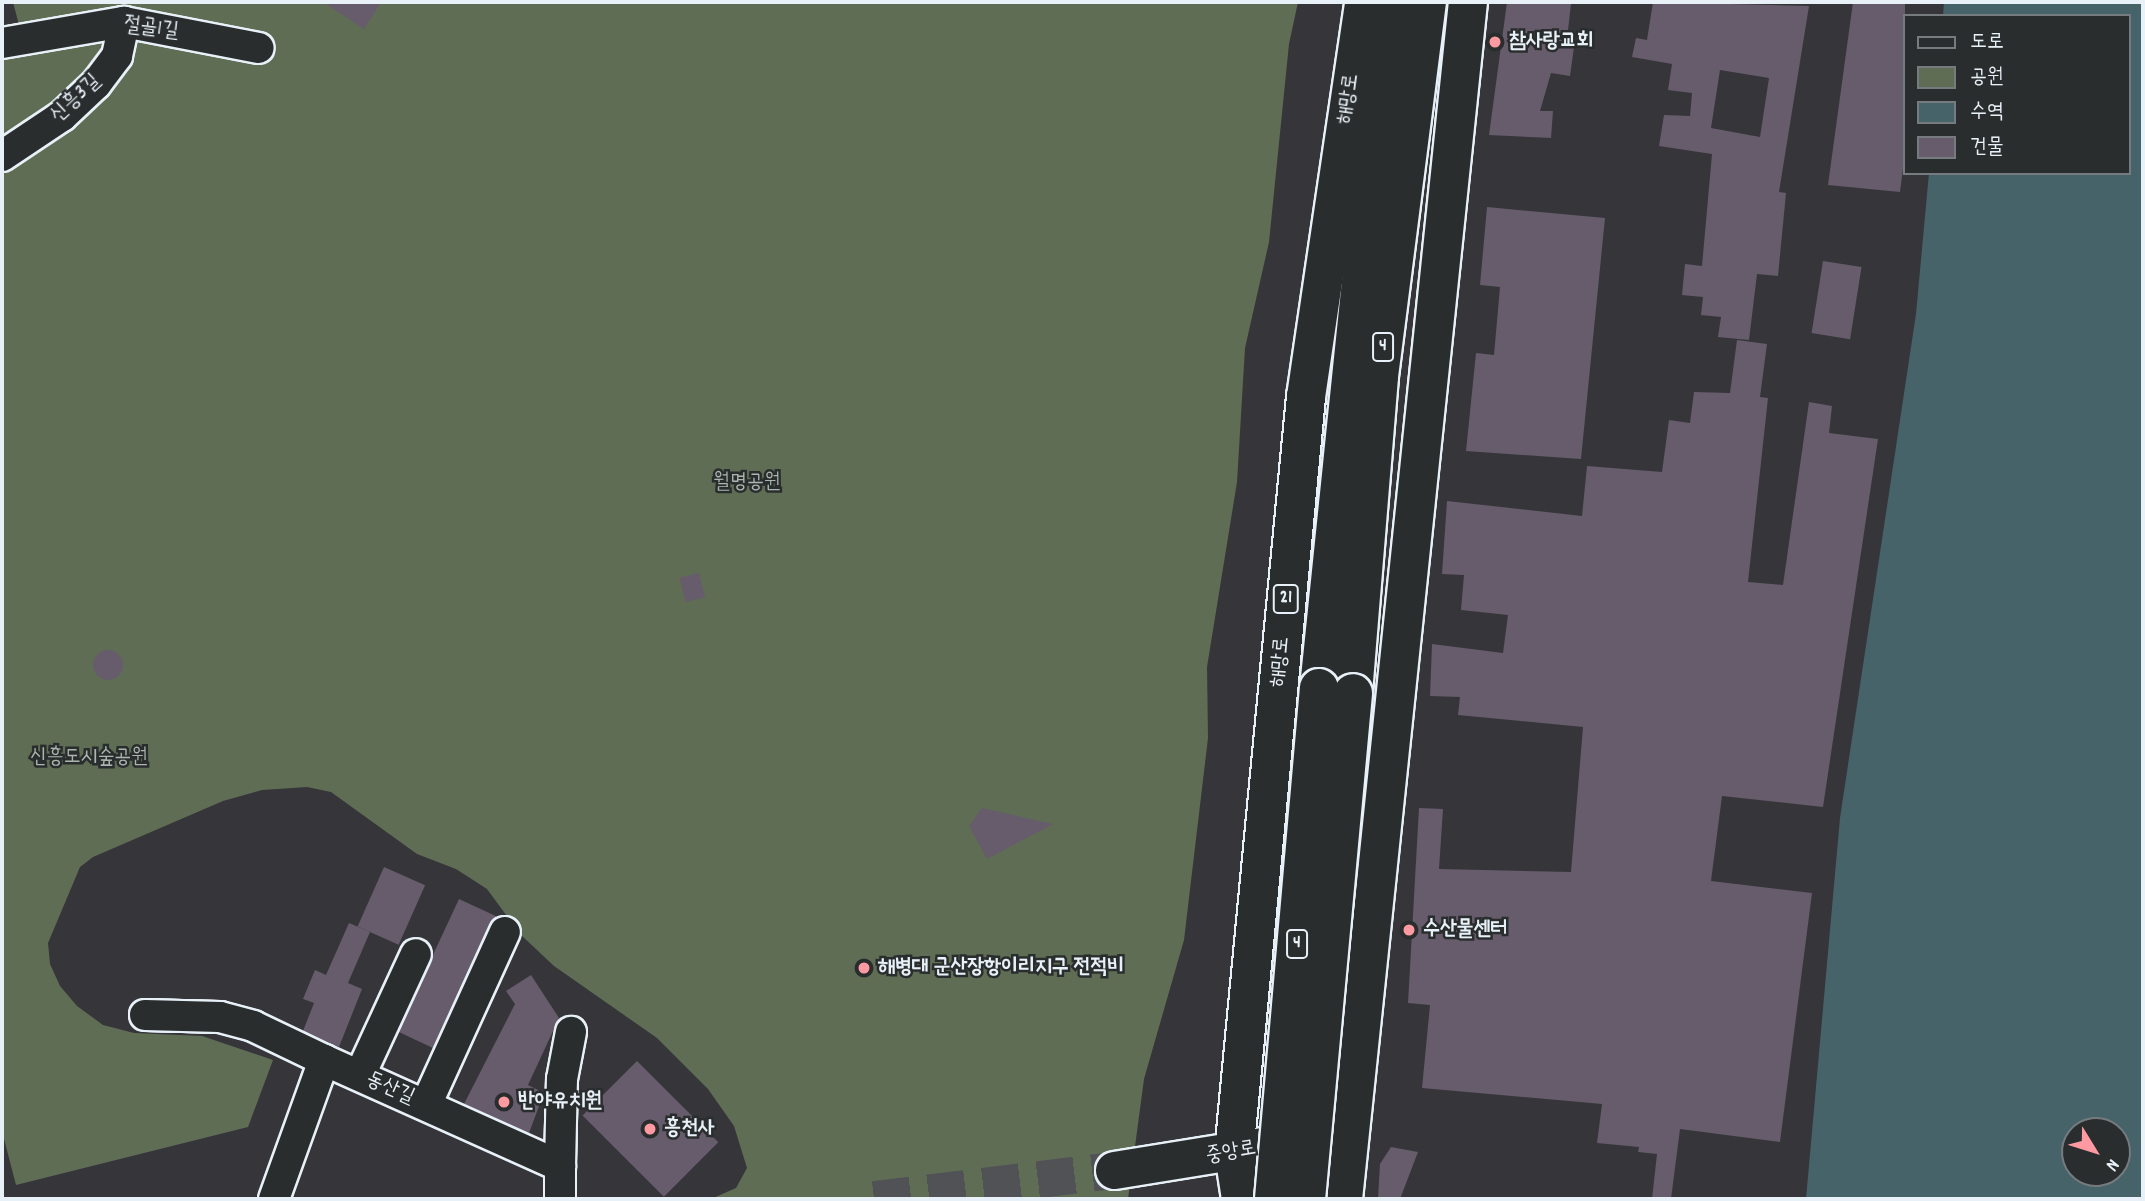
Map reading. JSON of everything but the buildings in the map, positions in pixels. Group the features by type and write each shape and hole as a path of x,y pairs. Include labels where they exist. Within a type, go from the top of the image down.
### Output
{"main road":[{"name":"해망로","path":"1241,1199 1234,1153 1255,967 1306,397 1364,2"},
{"name":"4","path":"1306,1199 1364,256 1398,2"},
{"name":"4","path":"1274,1199 1336,691 1427,2"},
{"path":"1343,1199 1347,1130 1468,2"},
{"path":"1255,967 1284,1055 1305,1065 1330,1058 1348,1038 1364,990"}],"street":[{"name":"절골1길","path":"2,43 124,22 259,48"},
{"name":"신흥3길","path":"2,156 62,116 96,84 117,56 124,22"},
{"path":"426,1105 505,933"},
{"path":"360,1075 416,954"},
{"name":"동산길","path":"145,1015 220,1017 253,1026 560,1166"},
{"path":"560,1199 562,1079 571,1032"},
{"path":"274,1199 324,1060"},
{"name":"중앙로","path":"1114,1170 1234,1153 1347,1130"}],"green space":[{"name":"월명공원","path":"13,2 1298,2 1289,44 1269,242 1245,348 1237,482 1207,667 1208,738 1184,940 1144,1079 1128,1199 711,1199 736,1188 747,1168 734,1126 708,1089 657,1038 554,966 520,934 487,889 456,869 417,854 331,792 307,787 262,790 223,801 93,857 80,867 48,943 50,964 60,986 77,1006 103,1025 134,1033 202,1036 273,1060 248,1127 16,1185 2,1131 2,54 11,51 19,25"}],"water":[{"path":"1944,2 2143,2 2143,1199 1806,1199 1840,818 1916,314 1929,175 2131,175 2131,14 1943,14"}],"tunnel":[{"path":"874,1199 1114,1170"}],"place":[{"name":"참사랑교회","path":"1495,42"},
{"name":"수산물센터","path":"1409,930"},
{"name":"해병대 군산장항이리지구 전적비","path":"864,968"},
{"name":"반야유치원","path":"504,1102"},
{"name":"흥천사","path":"650,1129"}],"park label":[{"name":"신흥도시숲공원","path":"89,758"}]}
